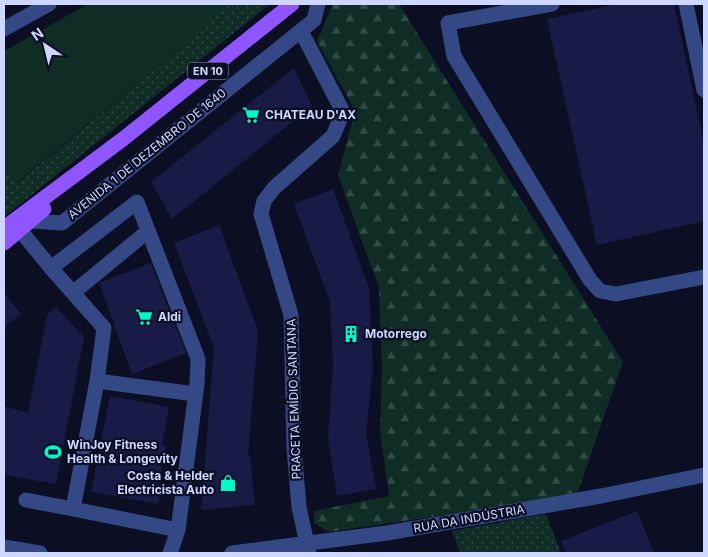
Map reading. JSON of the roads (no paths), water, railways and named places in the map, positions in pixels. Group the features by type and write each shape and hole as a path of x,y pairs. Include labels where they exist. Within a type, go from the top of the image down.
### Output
{"main road":[{"name":"AVENIDA 1 DE DEZEMBRO DE 1640","path":"4,228 123,138 292,4"},
{"name":"AVENIDA 1 DE DEZEMBRO DE 1640","path":"4,243 123,138"}],"street":[{"path":"4,29 49,4"},
{"name":"AVENIDA 1 DE DEZEMBRO DE 1640","path":"25,226 62,223 314,20 318,4"},
{"path":"552,4 448,23 454,56 590,280 600,291 616,294 704,277"},
{"path":"686,4 704,90"},
{"name":"PRACETA EMÍDIO SANTANA","path":"301,30 343,112 333,136 274,188 264,201 261,214 291,315 294,448 299,507 309,548"},
{"path":"51,268 137,202 198,359 178,530 170,553"},
{"path":"25,226 51,268 104,328 97,381 73,509"},
{"path":"74,292 148,231"},
{"path":"97,381 195,394"},
{"name":"RUA DA INDÚSTRIA","path":"232,553 309,548 704,476"},
{"path":"26,500 178,530"},
{"path":"4,549 6,553"},
{"path":"4,549 40,553"}],"place":[{"name":"CHATEAU D'AX","path":"251,115"},
{"name":"Aldi","path":"144,317"},
{"name":"Motorrego","path":"351,334"},
{"name":"WinJoy Fitness Health & Longevity","path":"53,452"},
{"name":"Costa & Helder Electricista Auto","path":"228,483"}]}
